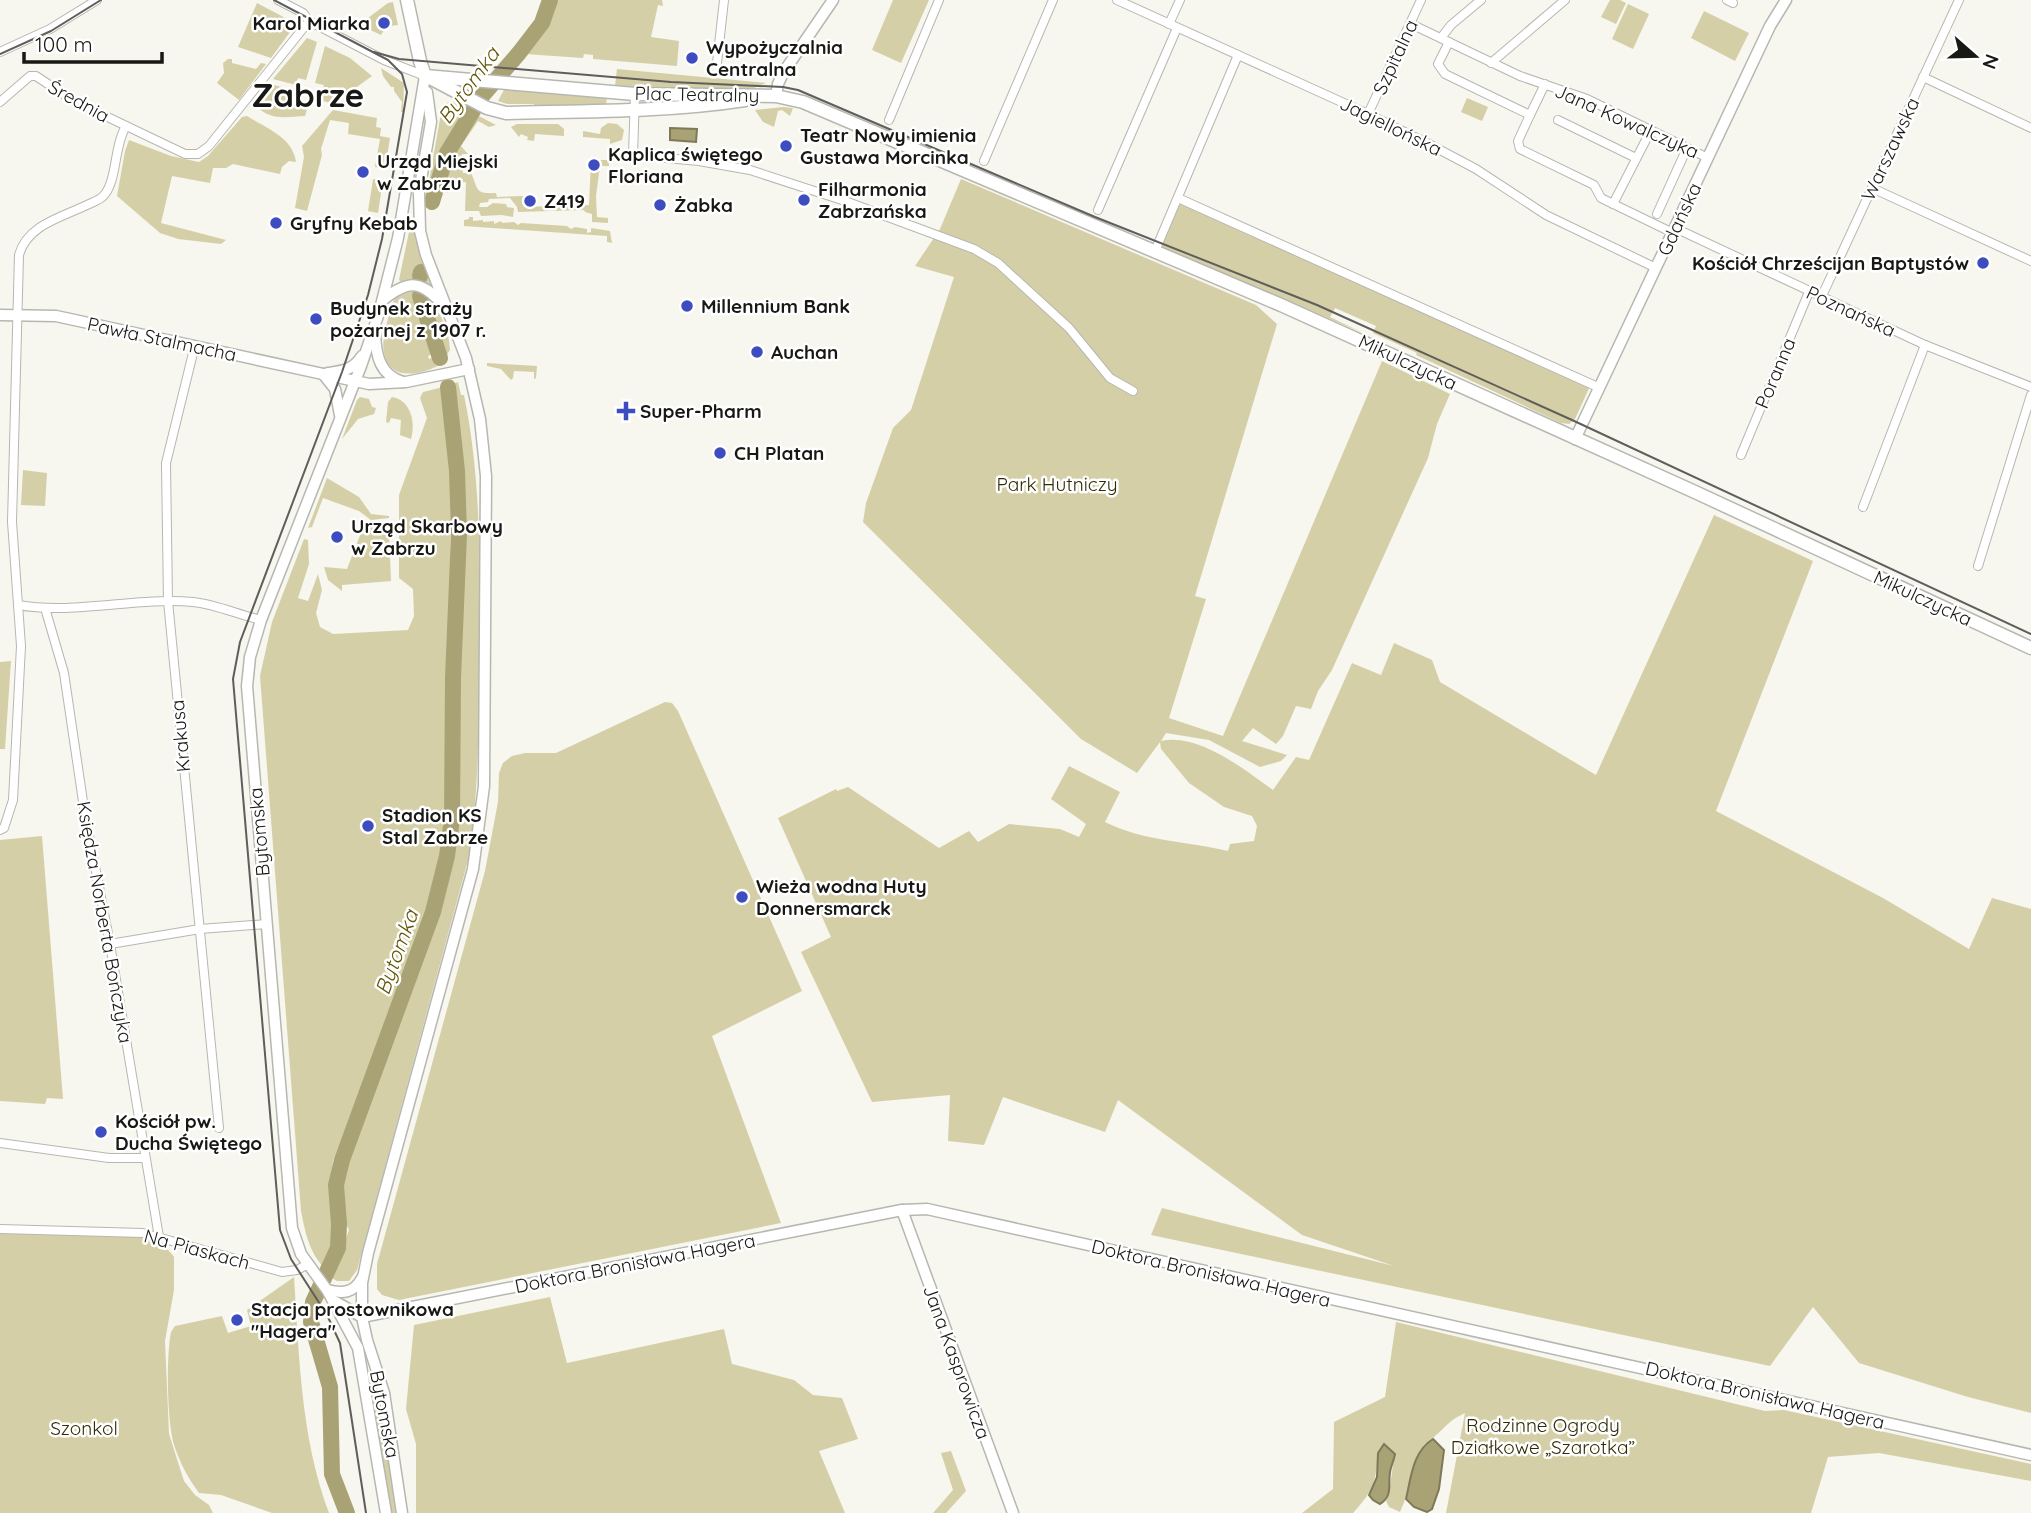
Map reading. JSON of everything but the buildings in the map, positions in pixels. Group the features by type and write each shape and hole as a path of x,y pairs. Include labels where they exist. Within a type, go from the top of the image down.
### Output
{"main road":[{"path":"407,0 425,76"},
{"name":"Plac Teatralny","path":"425,76 635,94 776,96"},
{"name":"Plac Teatralny","path":"425,76 487,108 506,113 707,106 776,96"},
{"name":"Mikulczycka","path":"776,96 803,102 1281,304 1695,492 2031,649"}],"street":[{"path":"0,52 50,29 97,0"},
{"path":"278,0 303,13 309,21 384,60 425,76"},
{"path":"717,63 724,0"},
{"path":"776,96 783,73 833,0"},
{"path":"889,120 939,0"},
{"path":"984,161 1053,0"},
{"name":"Jagiellońska","path":"1117,0 1368,114 1461,161 1546,215 1656,268"},
{"path":"1098,210 1173,26 1180,0"},
{"name":"Szpitalna","path":"1368,114 1421,0"},
{"path":"1445,40 1451,25 1481,0"},
{"path":"1491,63 1565,0"},
{"name":"Gdańska","path":"1575,439 1770,26 1786,0"},
{"name":"Warszawska","path":"1821,298 1959,0"},
{"name":"Średnia","path":"0,102 33,76 94,111 185,154 198,154 209,146 309,21"},
{"name":"Jana Kowalczyka","path":"1411,23 1520,76 1587,99 1708,158"},
{"name":"Jana Kowalczyka","path":"1445,40 1438,65 1445,74 1530,115 1545,84"},
{"path":"1155,251 1238,55"},
{"path":"383,300 401,222 425,76"},
{"path":"425,76 430,122 419,192 419,219 426,255 450,313"},
{"path":"1923,78 2031,128"},
{"path":"635,94 633,155 699,161 750,170 974,249 998,263 1069,328 1110,378 1133,391"},
{"name":"Poznańska","path":"1530,115 1518,141 1520,149 1594,185 1601,198 1925,345 2031,387"},
{"path":"1558,120 1636,158"},
{"path":"0,830 6,822 13,800 21,646 12,522 19,255 21,246 31,233 103,197 110,184 119,139 126,126"},
{"path":"1613,204 1651,130"},
{"path":"1657,214 1687,148"},
{"path":"1872,188 2031,261"},
{"path":"1178,198 1600,387"},
{"name":"Bytomska","path":"386,1513 361,1361 352,1335 296,1242 291,1216 247,686 250,657 261,620 355,382 383,300 401,287 415,285 431,292 450,313 469,369 481,429 487,502 485,740 482,815 466,899 363,1275 362,1317 366,1340 384,1393 402,1513"},
{"name":"Poranna","path":"1741,455 1809,292"},
{"name":"Pawła Stalmacha","path":"0,315 56,316 355,382"},
{"name":"Bytomska","path":"374,328 375,349 381,366 394,379 406,383"},
{"name":"Pawła Stalmacha","path":"323,374 342,372 354,366 362,356 374,328"},
{"name":"Krakusa","path":"195,345 166,463 168,601 219,1128"},
{"path":"1863,507 1925,345"},
{"path":"355,382 382,385 406,383 469,369"},
{"path":"323,374 335,389 341,418"},
{"path":"1978,566 2031,395"},
{"path":"18,605 45,608 195,602 261,620"},
{"name":"Księdza Norberta Bończyka","path":"45,608 64,673 85,815 110,944 159,1237"},
{"path":"110,944 200,929 267,923"},
{"path":"0,1143 109,1158 145,1158"},
{"name":"Doktora Bronisława Hagera","path":"362,1317 902,1210 927,1209 2031,1455"},
{"name":"Jana Kasprowicza","path":"902,1210 1013,1513"},
{"name":"Na Piaskach","path":"0,1229 143,1233 282,1272 310,1267"},
{"path":"329,1294 352,1291 358,1286 363,1275"},
{"path":"362,1293 369,1304 389,1312"},
{"name":"Bytomska","path":"329,1294 347,1310 362,1317"},
{"name":"Bytomska","path":"352,1335 356,1321 362,1317"}],"green space":[{"path":"553,0 662,0 663,6 658,5 651,37 679,41 677,66 593,59 593,55 584,54 583,58 525,54 545,26"},
{"path":"893,0 929,0 901,63 872,50"},
{"path":"1610,0 1626,3 1616,24 1601,17"},
{"path":"393,2 398,25 390,26 388,20 382,18 379,23 384,30 381,35 362,26 364,21"},
{"path":"257,3 291,21 293,28 271,58 238,47"},
{"path":"1628,4 1649,14 1633,49 1612,39"},
{"path":"1704,11 1749,33 1735,61 1691,38"},
{"path":"307,38 317,42 306,80 298,78 296,85 273,79"},
{"path":"325,46 350,58 372,76 333,104 320,100 324,85 315,83"},
{"path":"232,59 232,63 256,69 261,63 266,64 239,100 217,83 224,73 223,63"},
{"path":"381,68 404,83 403,112 402,102 394,87 391,87 383,76"},
{"path":"617,69 766,83 754,88 660,90 615,86"},
{"path":"270,84 294,90 291,104 307,109 305,116 272,116 255,105"},
{"path":"505,88 607,97 606,106 534,107 534,104 507,104 498,101"},
{"path":"1467,98 1488,107 1482,121 1461,112"},
{"path":"450,101 459,102 465,107 444,152 429,200 435,201 456,144 475,114 496,125 489,127 478,121 461,146 468,154 462,154 463,173 471,173 478,190 496,193 497,197 523,196 524,207 589,205 591,160 609,160 609,166 600,166 596,196 597,217 608,218 608,223 592,222 592,214 584,210 518,212 510,198 489,199 488,202 480,203 479,207 487,207 493,203 506,204 507,207 514,208 513,217 481,216 479,211 465,211 466,182 452,183 448,193 444,192 439,196 439,206 425,204 441,113 444,105"},
{"path":"793,108 790,116 782,110 778,111 774,127 763,122 755,110"},
{"path":"333,110 377,118 376,127 381,128 380,136 390,138 385,169 375,167 380,139 348,134 349,123 330,120 307,211 295,208 304,157 302,146"},
{"path":"247,116 284,140 294,153 296,162 289,161 282,167 280,174 233,164 226,168 213,168 210,183 172,176 161,223 226,240 221,244 178,239 160,233 117,196 129,140 171,156 199,162 208,156 242,117"},
{"path":"608,123 617,124 624,130 622,140 610,144 610,139 583,137 583,131 600,134 601,128"},
{"path":"517,124 558,124 564,129 564,136 535,134 534,141 527,140 528,137 521,134 519,137 511,127"},
{"path":"373,179 383,180 378,213 368,211"},
{"name":"Park Hutniczy","path":"961,179 1256,305 1277,324 1195,596 1206,599 1169,718 1223,736 1382,361 1450,394 1437,424 1428,458 1332,670 1318,691 1311,709 1296,706 1283,736 1276,744 1253,728 1242,741 1287,755 1281,761 1260,767 1209,740 1166,733 1161,741 1190,742 1205,747 1235,763 1273,790 1296,757 1309,760 1352,663 1381,675 1394,643 1432,660 1440,682 1596,775 1714,515 1813,561 1716,811 1883,898 1969,949 1992,898 2031,909 2031,1413 1968,1397 1859,1363 1813,1307 1770,1366 1151,1235 1162,1208 1394,1266 1302,1235 1118,1100 1105,1132 1003,1097 984,1145 948,1141 950,1095 872,1102 801,952 831,937 778,818 836,789 837,791 848,787 939,848 969,831 978,842 1009,824 1060,829 1079,837 1086,824 1051,799 1069,766 1120,792 1105,822 1134,833 1228,851 1230,844 1254,841 1257,826 1252,816 1224,807 1189,783 1161,749 1160,742 1137,773 1081,739 863,522 866,503 893,428 911,410 954,277 915,266 940,229"},
{"path":"1181,202 1591,384 1575,419 1569,424 1561,423 1416,355 1417,353 1373,333 1376,326 1335,308 1330,317 1363,333 1163,248 1162,242"},
{"path":"473,217 473,221 494,221 494,224 501,221 518,225 567,226 571,229 575,227 587,229 587,233 591,232 591,228 610,231 612,243 607,242 607,236 464,226 464,220"},
{"path":"414,226 419,250 433,283 431,286 414,279 401,282 399,280 410,227"},
{"path":"419,289 436,308 447,332 450,350 440,365 411,374 392,368 386,360 383,349 384,335 391,306 398,294","holes":["417,296 424,296 445,357 435,360 434,357 429,359 428,356 433,353 417,307"]},
{"path":"487,363 537,366 536,378 534,379 534,372 514,371 511,380 501,369 487,366"},
{"path":"458,382 461,395 464,395 474,457 479,551 478,749 470,853 357,1270 349,1281 337,1281 332,1278 349,1230 340,1199 344,1167 429,941 448,880 456,817 461,462 452,384"},
{"path":"443,387 451,486 443,850 430,905 333,1161 329,1192 336,1237 323,1267 311,1248 301,1211 260,676 272,622 304,539 308,540 309,564 298,598 308,601 318,574 322,590 316,613 320,627 333,634 408,630 414,616 413,589 399,578 399,495 427,418 420,398 423,392"},
{"path":"360,397 369,399 372,407 376,408 374,414 358,419 342,439 357,400"},
{"path":"392,397 408,407 413,426 411,439 400,435 401,420 391,418 389,423 386,422 388,402"},
{"path":"23,470 47,473 45,506 21,505"},
{"path":"327,478 359,497 371,514 389,518 371,520 359,511 323,498 312,527 308,528"},
{"path":"364,525 386,528 389,532 391,581 342,585 342,591 328,580 324,567 347,569"},
{"path":"11,661 5,749 0,749 0,662"},
{"path":"665,702 672,703 678,711 802,991 712,1036 781,1223 399,1300 382,1295 377,1289 377,1264 485,871 498,802 499,773 503,763 512,756 525,753 556,753"},
{"path":"42,836 63,1099 47,1098 45,1104 0,1101 0,840"},
{"name":"Szonkol","path":"0,1231 155,1234 174,1257 174,1290 165,1341 169,1434 184,1481 195,1495 209,1505 213,1513 0,1513"},
{"name":"Szonkol","path":"294,1277 307,1427 312,1456 329,1513 272,1513 221,1495 199,1493 182,1464 172,1434 168,1357 171,1332 175,1326 222,1316 228,1333 251,1326 247,1310"},
{"path":"550,1297 567,1363 724,1329 732,1364 794,1380 813,1395 842,1398 858,1439 819,1451 845,1513 416,1513 416,1444 406,1409 414,1325"},
{"name":"Rodzinne Ogrody Działkowe „Szarotka”","path":"1396,1322 1765,1411 1784,1410 2031,1464 2031,1481 1879,1453 1828,1457 1811,1513 1446,1513 1465,1413 1451,1421 1422,1448 1400,1512 1389,1507 1386,1501 1395,1455 1378,1453 1372,1486 1353,1513 1302,1513 1333,1489 1334,1422 1385,1397"},
{"path":"373,1372 382,1411 397,1513 391,1513 369,1373"},
{"path":"951,1451 966,1491 946,1513 933,1513 953,1490 941,1453"}],"shaded area":[{"path":"670,128 697,129 696,142 670,140"},
{"path":"1433,1439 1444,1450 1439,1489 1432,1509 1427,1512 1414,1507 1406,1499 1417,1457"},
{"path":"1384,1444 1395,1454 1388,1494 1380,1504 1369,1495 1377,1477 1378,1453"}],"waterway":[{"name":"Bytomka","path":"432,202 447,153 482,96 542,23 550,0"},
{"name":"Bytomka","path":"420,276 421,272"},
{"name":"Bytomka","path":"420,296 440,358"},
{"name":"Bytomka","path":"347,1513 332,1474 330,1387 311,1322 313,1302 338,1248 336,1185 342,1160 433,912 447,856 452,819 453,678 459,534 457,471 448,387"}],"tram line":[{"path":"0,54 51,31 101,0"},
{"path":"274,0 388,60 402,74 407,92 382,239 368,295 342,372 240,642 233,679 280,1230 291,1259 327,1315 340,1343 366,1513"},
{"path":"374,52 399,59 798,90 1095,217 1317,305 1572,420 2031,634"}],"place":[{"name":"Karol Miarka","path":"384,23"},
{"name":"Wypożyczalnia Centralna","path":"692,58"},
{"name":"Teatr Nowy imienia Gustawa Morcinka","path":"786,146"},
{"name":"Kaplica świętego Floriana","path":"594,165"},
{"name":"Urząd Miejski w Zabrzu","path":"363,172"},
{"name":"Filharmonia Zabrzańska","path":"804,200"},
{"name":"Z419","path":"530,201"},
{"name":"Żabka","path":"660,205"},
{"name":"Gryfny Kebab","path":"276,223"},
{"name":"Kościół Chrześcijan Baptystów","path":"1983,263"},
{"name":"Millennium Bank","path":"687,306"},
{"name":"Budynek straży pożarnej z 1907 r.","path":"316,319"},
{"name":"Auchan","path":"757,352"},
{"name":"Super-Pharm","path":"626,411"},
{"name":"CH Platan","path":"720,453"},
{"name":"Urząd Skarbowy w Zabrzu","path":"337,537"},
{"name":"Stadion KS Stal Zabrze","path":"368,826"},
{"name":"Wieża wodna Huty Donnersmarck","path":"742,897"},
{"name":"Kościół pw. Ducha Świętego","path":"101,1132"},
{"name":"Stacja prostownikowa \"Hagera\"","path":"237,1320"}],"district":[{"name":"Zabrze","path":"308,94"}]}
